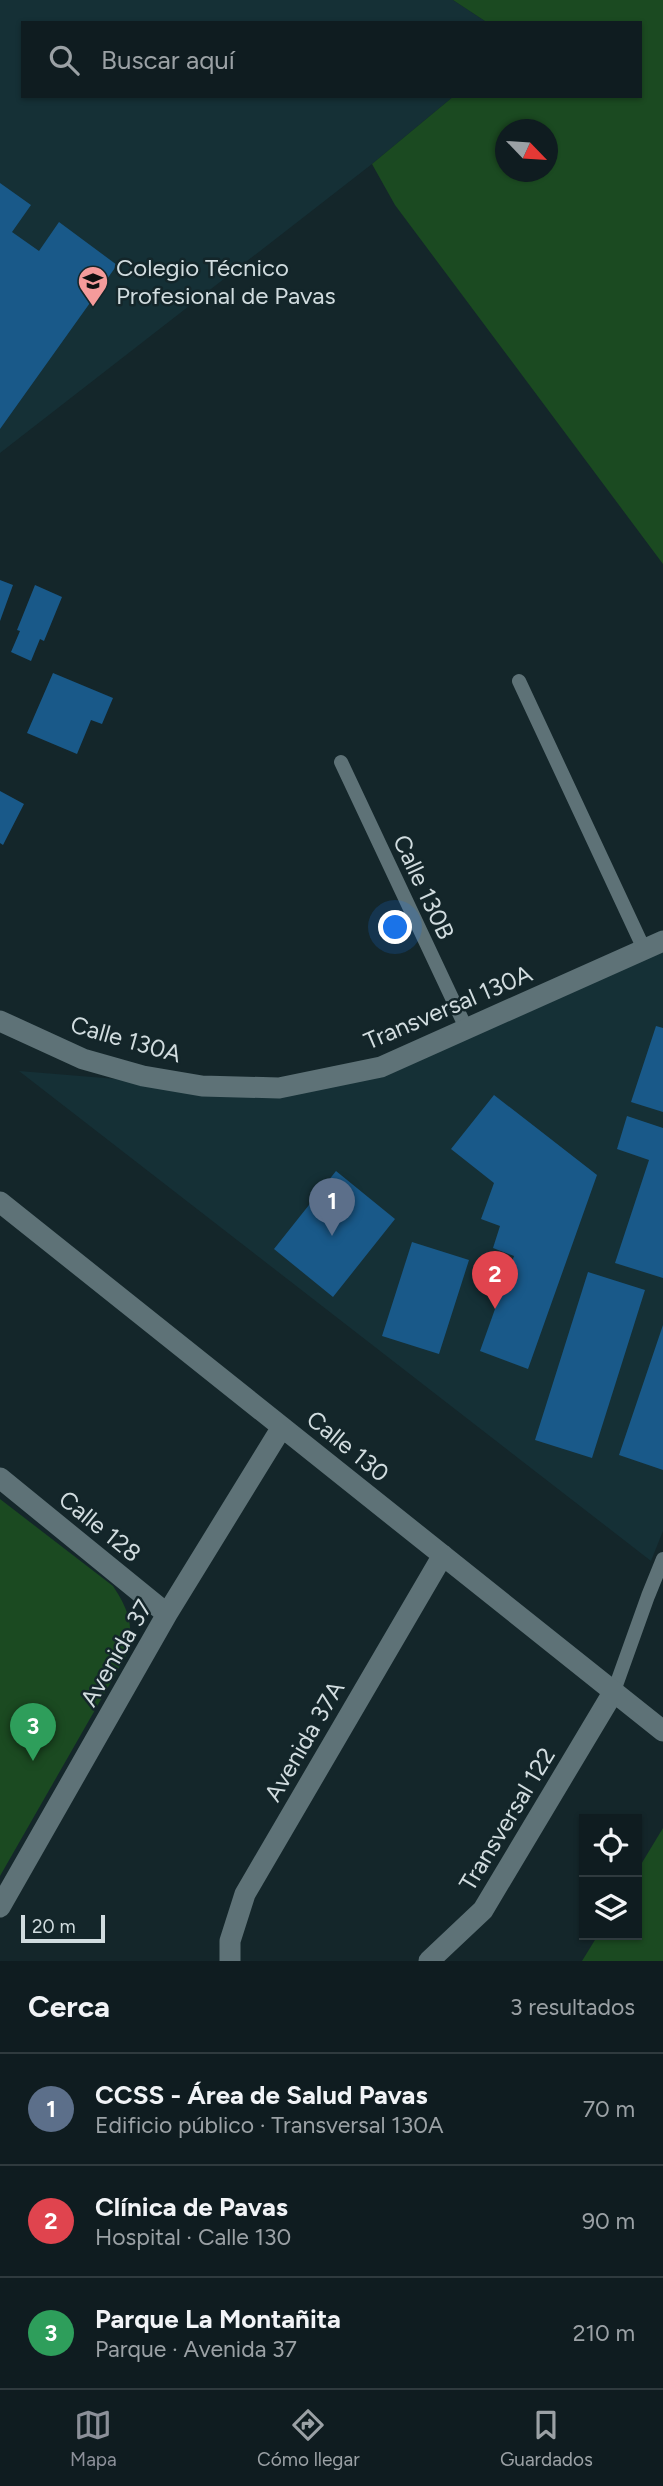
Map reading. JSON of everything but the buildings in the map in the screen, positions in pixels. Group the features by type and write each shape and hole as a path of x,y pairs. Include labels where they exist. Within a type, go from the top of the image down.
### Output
{"street":[{"name":"Transversal 130A","path":"202,1086 279,1087 381,1067 653,945"},
{"name":"Calle 130A","path":"0,1021 83,1059 143,1076 202,1086"},
{"name":"Calle 130","path":"0,1202 663,1731"},
{"name":"Avenida 37","path":"0,1907 167,1614 282,1427"},
{"name":"Calle 128","path":"0,1478 167,1614"},
{"name":"Avenida 37A","path":"230,1961 230,1941 244,1894 443,1555"},
{"name":"Transversal 122","path":"429,1961 483,1910 614,1692"}],"lane":[{"path":"519,681 653,945"},
{"name":"Calle 130B","path":"341,762 467,1030"},
{"path":"614,1692 663,1559"}],"shaded area":[{"name":"Colegio Técnico Profesional de Pavas","path":"0,0 453,0 485,21 21,21 21,98 452,98 372,164 0,453"},
{"path":"663,941 663,1531 651,1561 19,1071 202,1086 381,1067"}],"green space":[{"path":"453,0 663,0 663,564 395,205 372,164 452,98 642,98 642,21 485,21"},
{"path":"0,1499 113,1586 128,1615 131,1647 0,1876"},
{"path":"663,1828 663,1961 582,1961 595,1940 642,1940 642,1863"}],"place":[{"name":"Colegio Técnico Profesional de Pavas","path":"93,308"},
{"name":"CCSS - Área de Salud Pavas","path":"332,1236"},
{"name":"Clínica de Pavas","path":"495,1309"},
{"name":"Parque La Montañita","path":"33,1761"}]}
